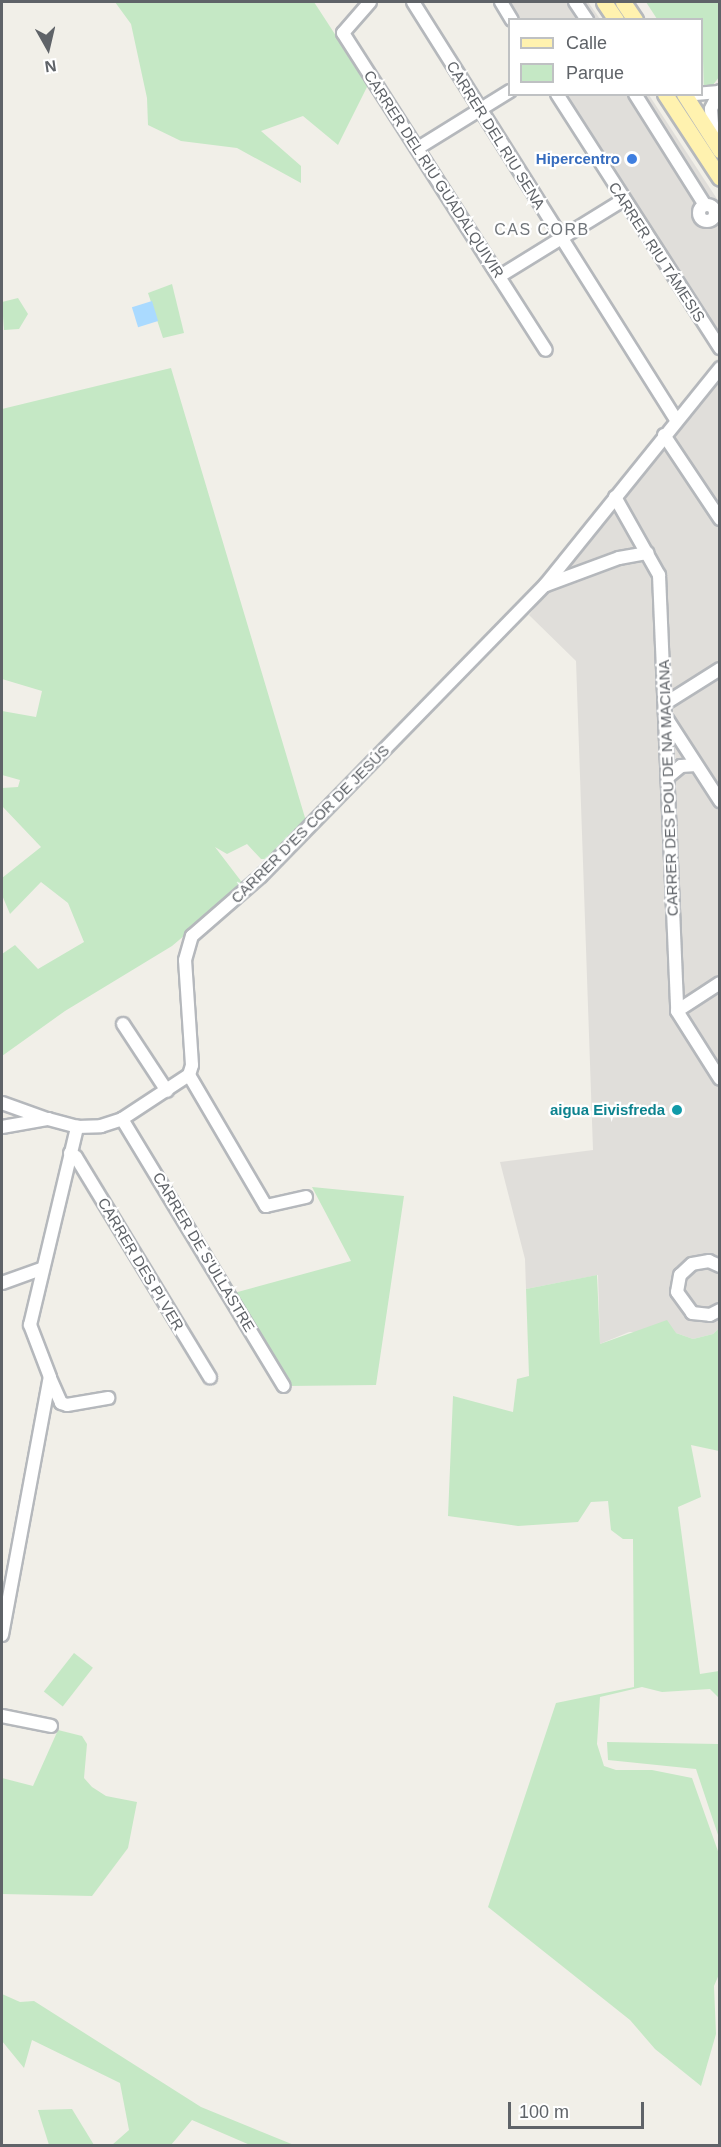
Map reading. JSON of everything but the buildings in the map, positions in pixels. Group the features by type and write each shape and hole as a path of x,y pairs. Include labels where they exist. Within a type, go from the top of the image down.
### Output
{"main road":[{"path":"604,2 615,18"},
{"path":"623,2 634,18"},
{"path":"666,96 720,178"},
{"path":"685,96 720,150"}],"street":[{"name":"CARRER DEL RIU GUADALQUIVIR","path":"370,2 343,33 546,350"},
{"name":"CARRER DEL RIU SENA","path":"413,2 676,420"},
{"path":"501,2 511,18"},
{"path":"575,2 585,18"},
{"path":"418,148 508,92"},
{"path":"703,93 719,92 711,109 712,125 720,137"},
{"name":"CARRER RIU TÁMESIS","path":"558,96 623,201 718,346"},
{"path":"636,96 705,205 715,210 716,222"},
{"path":"500,276 623,201"},
{"name":"CARRER D'ES COR DE JESÚS","path":"189,1075 192,1065 185,960 192,936 261,876 545,585 720,368"},
{"path":"664,435 720,519"},
{"name":"CARRER DES POU DE NA MACIANA","path":"615,497 659,575 677,1011"},
{"path":"545,585 619,558 648,553"},
{"path":"666,703 720,669"},
{"path":"666,718 720,801"},
{"path":"668,777 681,766 696,765"},
{"path":"720,983 677,1011 720,1079"},
{"path":"123,1024 167,1091"},
{"path":"2,1103 77,1127 122,1119 189,1075 266,1206 306,1197"},
{"path":"2,1127 48,1119"},
{"name":"CARRER DE S'ULLASTRE","path":"122,1119 284,1386"},
{"path":"77,1127 41,1269 30,1325 61,1403 67,1405 108,1398"},
{"name":"CARRER DES PI VER","path":"70,1153 76,1157 210,1377"},
{"path":"720,1266 709,1261 692,1264 680,1275 677,1292 692,1312 710,1315 720,1310"},
{"path":"2,1283 41,1269"},
{"path":"2,1635 7,1575 50,1377"},
{"path":"2,1716 51,1726"}],"shaded area":[{"path":"506,2 588,2 599,18 515,18"},
{"path":"563,96 650,96 719,202 719,342"},
{"path":"719,379 719,1328 713,1334 693,1339 676,1333 629,1332 600,1344 598,1275 526,1289 525,1259 500,1162 593,1150 576,661 529,615"}],"green space":[{"path":"115,2 314,2 368,85 338,145 303,116 261,131 301,166 301,183 237,148 181,141 148,125 147,98 131,24"},
{"path":"646,2 719,2 719,77 704,97 703,18 656,18"},
{"path":"172,284 184,333 163,338 148,293"},
{"path":"18,298 28,314 19,329 4,330 2,302"},
{"path":"171,368 306,821 272,859 261,859 247,844 227,854 215,847 244,885 172,946 65,1011 2,1056 2,954 15,945 38,969 84,942 68,903 41,882 10,914 2,895 2,878 41,847 2,806 2,788 18,787 20,780 2,775 2,711 36,717 42,691 2,679 2,409"},
{"path":"312,1187 404,1196 376,1385 288,1386 234,1293 351,1261"},
{"path":"597,1275 600,1344 667,1320 676,1333 693,1339 713,1334 719,1328 719,1451 691,1445 701,1497 678,1507 700,1674 719,1671 719,1698 710,1689 662,1692 642,1687 600,1697 597,1744 604,1766 616,1770 652,1770 692,1778 719,1854 720,1972 714,1986 716,2034 701,2086 655,2049 630,2020 488,1907 556,1703 634,1687 633,1539 623,1539 611,1530 608,1501 591,1502 578,1522 518,1526 448,1516 453,1396 513,1412 517,1379 529,1376 526,1289"},
{"path":"74,1653 93,1668 63,1706 44,1692"},
{"path":"58,1730 82,1736 87,1744 84,1778 92,1787 106,1796 137,1802 128,1848 92,1896 2,1894 2,1778 33,1786"},
{"path":"607,1742 719,1744 719,1838 696,1769 608,1760"},
{"path":"2,1994 20,2002 34,2001 201,2107 294,2145 250,2145 192,2120 171,2145 112,2145 129,2130 120,2083 32,2040 24,2068 2,2041"},
{"path":"72,2109 94,2145 49,2145 38,2110"}],"water":[{"path":"152,301 158,321 138,327 132,307"}],"place":[{"name":"Hipercentro","path":"632,159"},
{"name":"aigua Eivisfreda","path":"677,1110"}],"district":[{"name":"CAS CORB","path":"542,230"}]}
